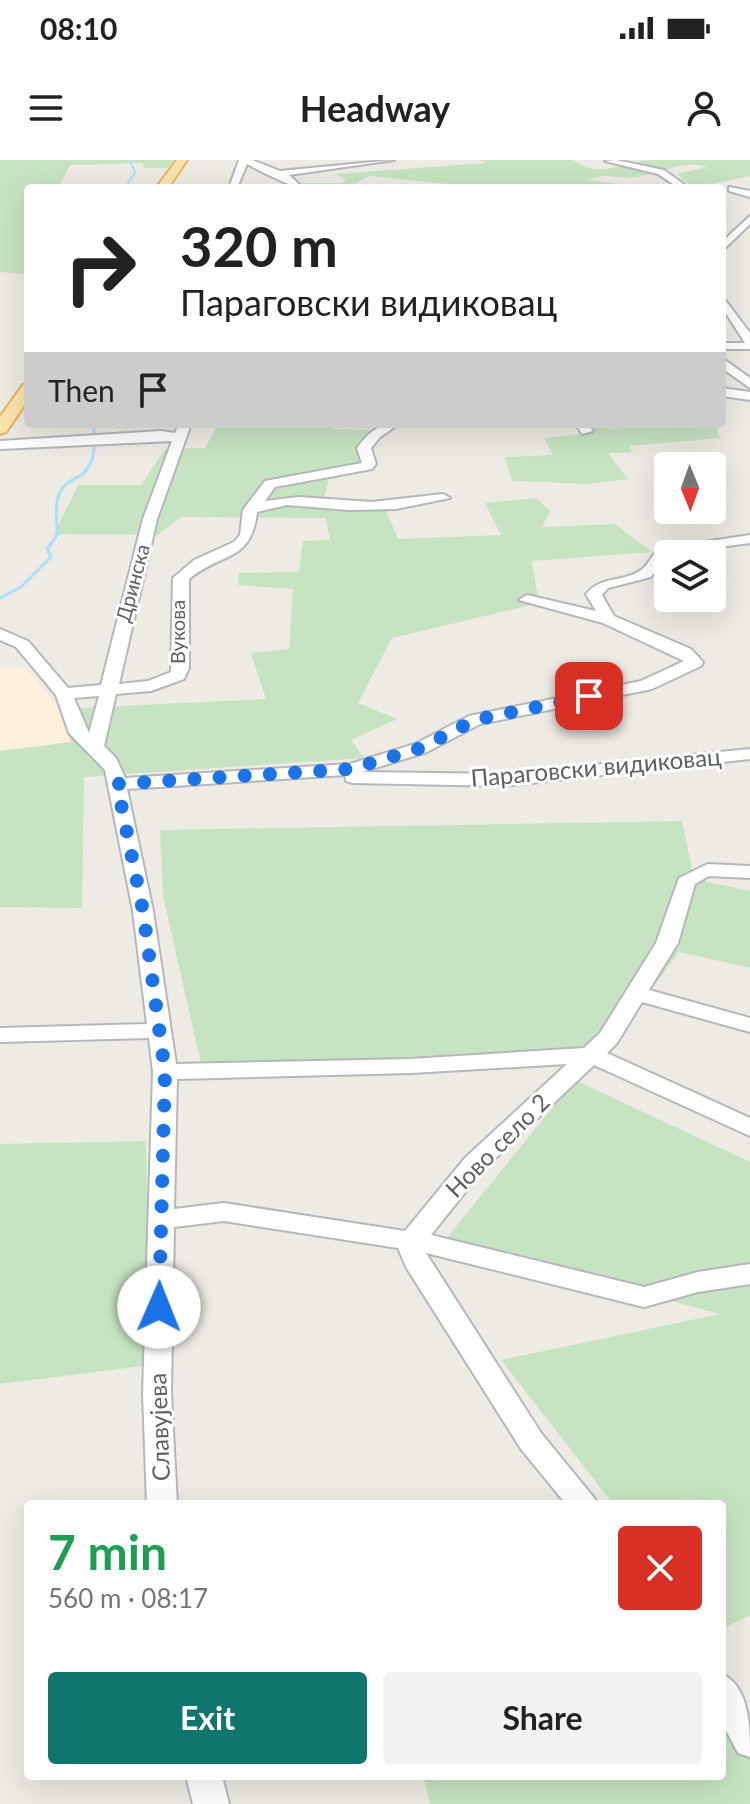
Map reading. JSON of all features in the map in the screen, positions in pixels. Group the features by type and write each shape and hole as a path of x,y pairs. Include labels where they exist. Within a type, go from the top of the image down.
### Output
{"main road":[{"path":"165,184 182,160"},
{"path":"0,429 24,394"}],"street":[{"path":"235,184 244,160 260,170 292,179 296,184"},
{"path":"280,174 390,160"},
{"path":"609,161 661,172 679,184"},
{"path":"732,189 750,194"},
{"path":"727,224 747,222"},
{"path":"726,244 747,222"},
{"path":"726,305 750,344 726,346"},
{"path":"726,365 750,384"},
{"path":"726,393 750,396"},
{"name":"Вукова","path":"64,694 151,686 178,675 181,668 178,599 181,578 199,563 239,545 247,536 250,510 274,482 367,466 369,464 363,454 367,442 387,428"},
{"path":"0,445 92,441 161,435 182,430"},
{"name":"Дринска","path":"95,747 120,631 150,519 182,430"},
{"path":"250,510 275,500 362,505 443,498"},
{"path":"608,619 594,594 603,585 646,574 663,552 750,539"},
{"name":"Параговски видиковац","path":"117,784 373,765 433,743 475,720 646,685 695,662 693,657 608,619 527,600"},
{"name":"Славујева","path":"0,634 22,644 64,694 78,733 107,758 117,784 143,911 165,1072 157,1393 162,1500"},
{"name":"Параговски видиковац","path":"202,777 241,781 352,777 491,780 750,754"},
{"name":"Ново село 2","path":"410,1243 474,1164 593,1055 638,994 667,943 686,882 693,875 717,869 750,872"},
{"path":"638,994 750,1025"},
{"path":"0,1035 159,1031"},
{"path":"165,1072 411,1066 593,1055 750,1128"},
{"path":"160,1220 224,1212 455,1249 605,1290 644,1297 698,1282 750,1274"},
{"path":"410,1243 415,1260 531,1441 581,1500"},
{"path":"726,1697 750,1740"},
{"path":"205,1780 211,1804"}],"shaded area":[{"path":"26,668 59,709 71,742 0,751 0,669"}],"green space":[{"path":"0,160 174,160 168,168 144,168 143,163 70,165 60,184 24,184 24,274 0,272"},
{"path":"480,160 573,160 592,169 602,169 650,160 750,160 750,176 712,184 688,184 677,174 707,167 689,165 639,177 601,176 588,180 618,184 448,184 369,176 355,184 287,184 342,183 346,180 335,174 487,163"},
{"path":"216,428 386,430 367,448 376,466 330,473 322,510 386,511 398,539 501,535 485,503 536,498 550,511 542,527 615,524 652,552 532,561 539,603 392,638 358,703 397,719 351,740 364,758 84,777 82,908 0,907 0,751 71,742 59,709 266,699 251,653 289,649 293,589 238,585 239,573 299,572 303,541 330,540 326,518 181,517 158,535 54,534 78,485 141,485 165,449 205,448"},
{"path":"588,428 716,428 721,438 629,446 633,452 608,453 628,479 588,484 512,481 505,457 553,455 544,438 591,433"},
{"path":"682,821 694,879 750,891 750,968 679,952 604,1053 203,1072 163,896 160,830"},
{"path":"575,1080 750,1162 750,1615 726,1627 726,1500 610,1500 501,1360 720,1314 444,1241"},
{"path":"146,1141 151,1365 0,1384 0,1144"},
{"path":"726,1697 750,1737 750,1804 430,1804 424,1780 726,1780"}],"waterway":[{"path":"128,184 135,172 129,160"},
{"path":"0,598 21,587 51,557 47,549 58,534 58,497 62,488 89,467 94,452 94,428"}],"route":[{"path":"159,1307 165,1072 143,911 117,784 373,765 433,743 475,720 589,696"}]}
